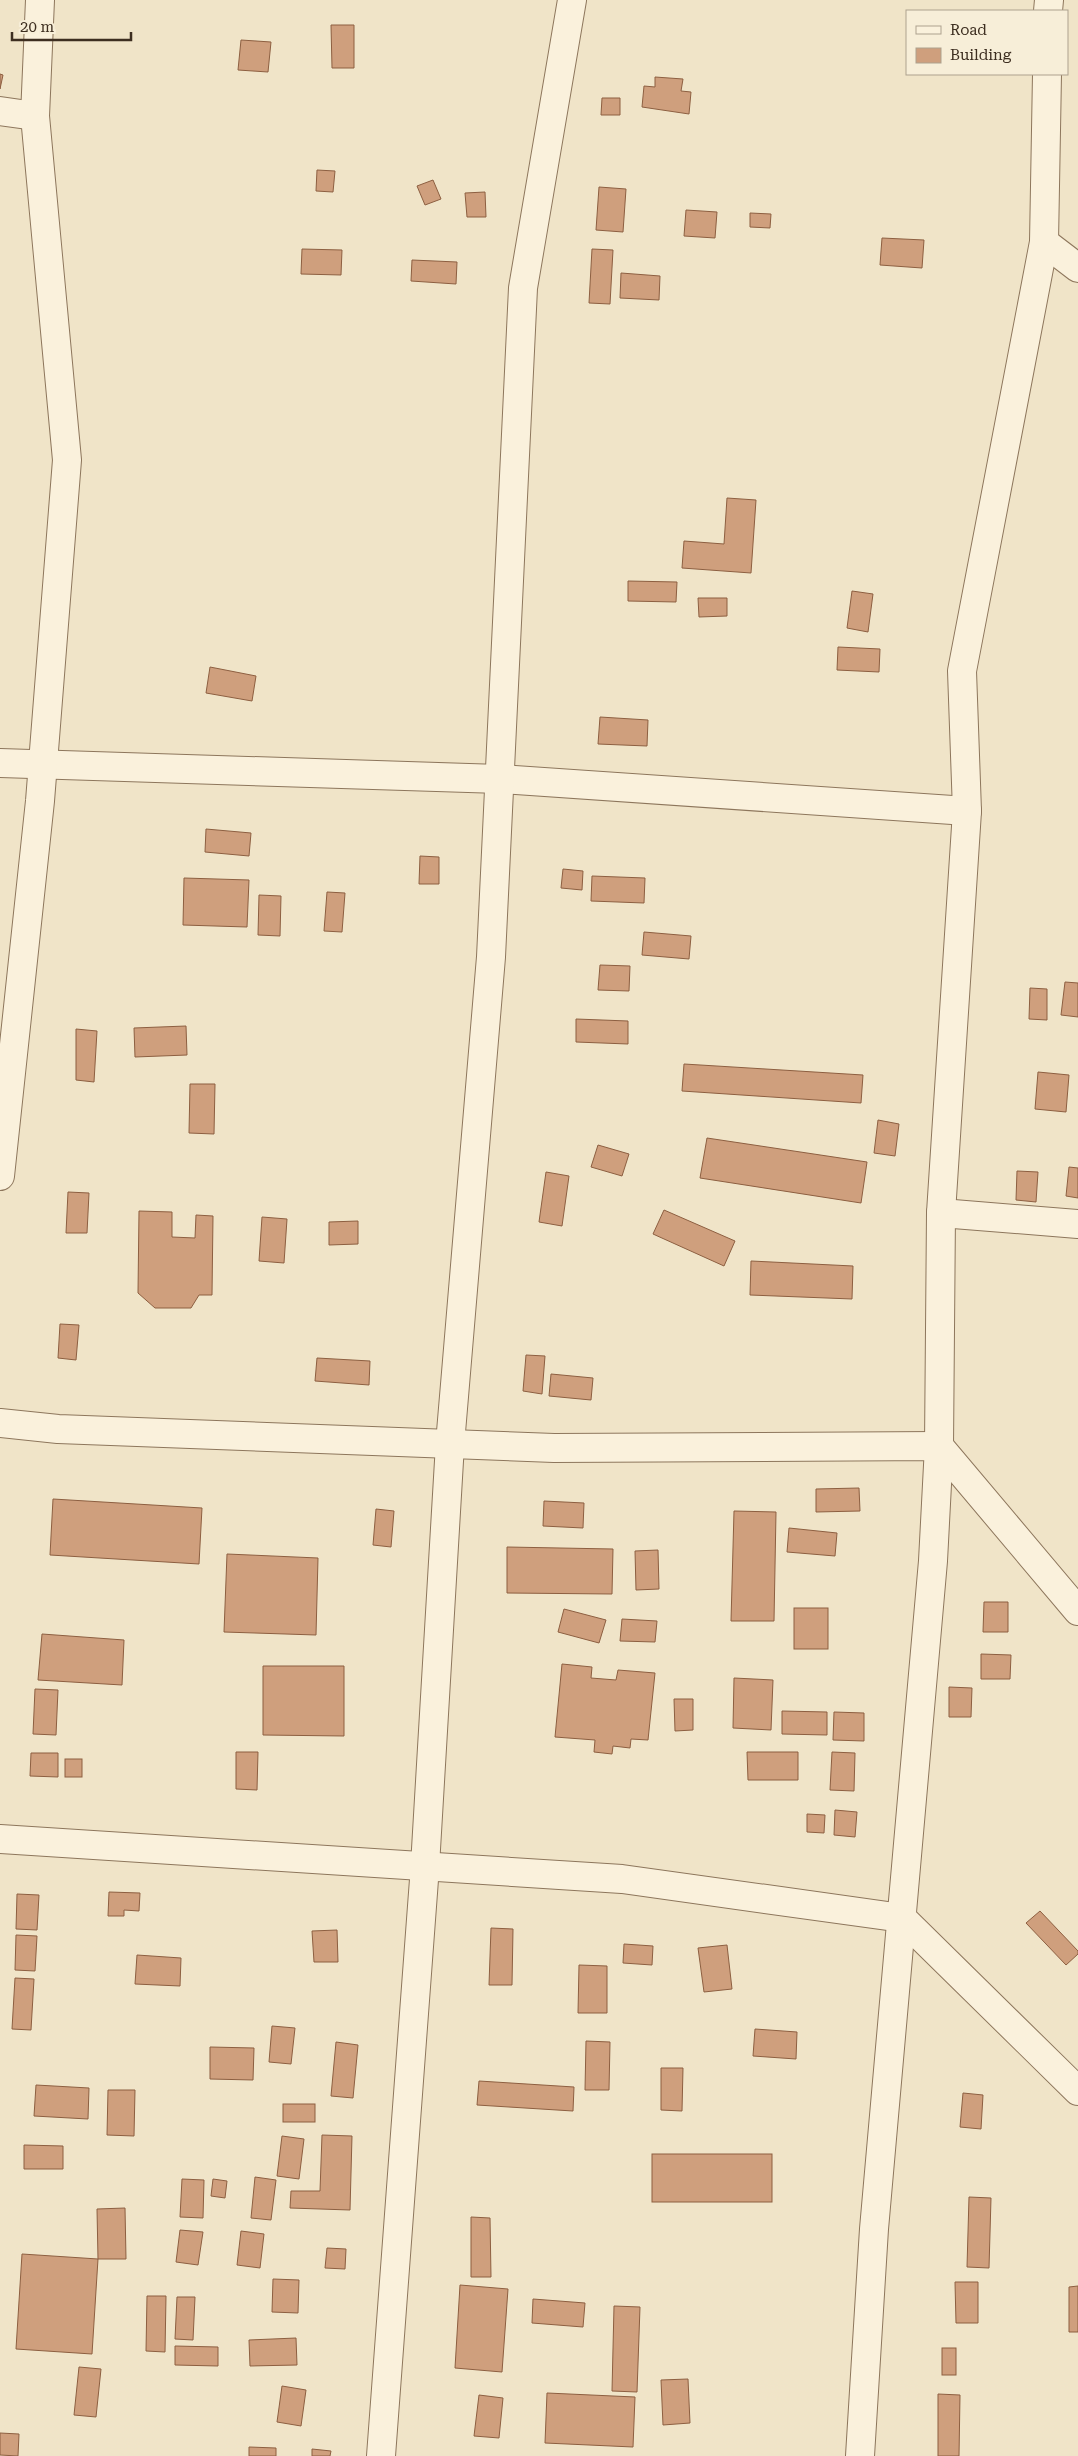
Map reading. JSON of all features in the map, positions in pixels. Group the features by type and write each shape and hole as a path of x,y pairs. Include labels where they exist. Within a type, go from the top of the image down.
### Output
{"street":[{"path":"0,1176 42,766 67,460 35,116 40,0"},
{"path":"380,2456 425,1866 450,1444 491,957 523,288 572,0"},
{"path":"860,2456 874,2229 933,1561 939,1446 941,1213 968,812 962,671 1044,242 1047,75"},
{"path":"0,112 35,116"},
{"path":"1044,242 1078,268"},
{"path":"0,764 500,780 968,812"},
{"path":"941,1213 1078,1224"},
{"path":"0,1423 58,1429 554,1448 939,1446 1073,1594"},
{"path":"0,1839 622,1879 902,1918 1078,2091"}],"building":[{"path":"331,25 354,25 354,68 332,68"},
{"path":"241,40 271,42 268,72 238,70"},
{"path":"0,74 3,75 0,89"},
{"path":"655,77 683,79 681,91 691,92 689,114 642,107 644,86 655,87"},
{"path":"602,98 620,98 620,115 601,115"},
{"path":"317,170 335,171 333,192 316,191"},
{"path":"433,180 441,199 425,205 417,186"},
{"path":"599,187 626,189 623,232 596,230"},
{"path":"485,192 486,217 467,217 465,193"},
{"path":"686,210 717,212 715,238 684,236"},
{"path":"750,213 771,214 770,228 750,227"},
{"path":"882,238 924,240 922,268 880,265"},
{"path":"302,249 342,250 341,275 301,274"},
{"path":"592,249 613,250 610,304 589,303"},
{"path":"412,260 457,262 456,284 411,281"},
{"path":"621,273 660,276 659,300 620,298"},
{"path":"727,498 756,500 751,573 682,568 684,541 724,544"},
{"path":"628,581 677,582 676,602 628,601"},
{"path":"852,591 873,594 868,632 847,628"},
{"path":"698,598 727,598 727,616 699,617"},
{"path":"838,647 880,649 879,672 837,670"},
{"path":"210,667 256,676 252,701 206,693"},
{"path":"600,717 648,720 647,746 598,744"},
{"path":"206,829 251,833 249,856 205,852"},
{"path":"420,856 439,857 439,884 419,884"},
{"path":"563,869 583,871 582,890 561,888"},
{"path":"592,876 645,878 644,903 591,901"},
{"path":"184,878 249,880 247,927 183,925"},
{"path":"327,892 345,893 342,932 324,931"},
{"path":"259,895 281,896 280,936 258,935"},
{"path":"644,932 691,936 689,959 642,955"},
{"path":"600,965 630,966 629,991 598,990"},
{"path":"1065,982 1078,983 1078,1017 1061,1015"},
{"path":"1030,988 1047,989 1047,1020 1029,1019"},
{"path":"576,1019 628,1021 628,1044 576,1042"},
{"path":"186,1026 187,1055 135,1057 134,1028"},
{"path":"76,1029 97,1031 94,1082 76,1080"},
{"path":"684,1064 863,1075 861,1103 682,1091"},
{"path":"1038,1072 1069,1075 1066,1112 1035,1109"},
{"path":"190,1084 215,1084 214,1134 189,1133"},
{"path":"878,1120 899,1124 895,1156 874,1153"},
{"path":"707,1138 867,1162 861,1203 700,1178"},
{"path":"598,1145 629,1154 622,1176 591,1167"},
{"path":"1069,1167 1078,1168 1078,1198 1066,1196"},
{"path":"1017,1171 1038,1172 1036,1202 1016,1200"},
{"path":"546,1172 569,1176 562,1226 539,1222"},
{"path":"68,1192 89,1193 87,1233 66,1233"},
{"path":"664,1210 735,1241 724,1266 653,1234"},
{"path":"139,1211 172,1212 172,1237 195,1238 196,1215 213,1216 212,1295 199,1295 191,1308 155,1308 138,1293"},
{"path":"262,1217 287,1219 284,1263 259,1261"},
{"path":"358,1221 358,1244 329,1245 329,1222"},
{"path":"751,1261 853,1266 852,1299 750,1295"},
{"path":"60,1324 79,1325 76,1360 58,1358"},
{"path":"526,1355 545,1356 542,1394 523,1391"},
{"path":"317,1358 370,1361 369,1385 315,1381"},
{"path":"551,1374 593,1378 591,1400 549,1396"},
{"path":"859,1488 860,1511 816,1512 816,1489"},
{"path":"53,1499 202,1508 199,1564 50,1555"},
{"path":"544,1501 584,1503 583,1528 543,1526"},
{"path":"376,1509 394,1511 391,1547 373,1545"},
{"path":"734,1511 776,1512 774,1621 731,1621"},
{"path":"789,1528 837,1533 835,1556 787,1552"},
{"path":"507,1547 613,1549 612,1594 507,1593"},
{"path":"658,1550 659,1589 636,1590 635,1551"},
{"path":"227,1554 318,1558 316,1635 224,1632"},
{"path":"984,1602 1008,1602 1008,1632 983,1632"},
{"path":"794,1608 828,1608 828,1649 794,1649"},
{"path":"564,1609 606,1620 599,1643 558,1632"},
{"path":"622,1619 657,1621 655,1642 620,1641"},
{"path":"42,1634 124,1640 122,1685 38,1680"},
{"path":"981,1654 1011,1655 1010,1679 981,1679"},
{"path":"562,1664 592,1667 591,1678 616,1680 618,1670 655,1673 648,1740 631,1739 630,1748 613,1746 612,1754 594,1752 595,1740 555,1737"},
{"path":"263,1666 344,1666 344,1736 263,1735"},
{"path":"734,1678 773,1680 771,1730 733,1728"},
{"path":"949,1687 972,1688 971,1717 949,1717"},
{"path":"35,1689 58,1690 56,1735 33,1734"},
{"path":"674,1699 693,1699 693,1730 675,1731"},
{"path":"782,1711 827,1712 827,1735 782,1734"},
{"path":"834,1712 864,1713 864,1741 833,1740"},
{"path":"236,1752 258,1752 257,1790 236,1789"},
{"path":"747,1752 798,1752 798,1780 748,1780"},
{"path":"832,1752 855,1753 854,1791 830,1790"},
{"path":"31,1753 58,1753 58,1777 30,1776"},
{"path":"65,1759 82,1759 82,1777 65,1777"},
{"path":"835,1810 857,1812 855,1837 834,1835"},
{"path":"807,1814 825,1815 824,1833 807,1832"},
{"path":"109,1892 140,1893 139,1911 124,1910 124,1916 108,1916"},
{"path":"17,1894 39,1895 37,1930 16,1929"},
{"path":"1040,1911 1078,1951 1078,1954 1066,1965 1026,1923"},
{"path":"491,1928 513,1929 512,1985 489,1985"},
{"path":"337,1930 338,1962 314,1962 312,1931"},
{"path":"16,1935 37,1936 35,1971 15,1970"},
{"path":"624,1944 653,1946 652,1965 623,1963"},
{"path":"727,1945 732,1989 704,1992 698,1948"},
{"path":"137,1955 181,1958 180,1986 135,1984"},
{"path":"579,1965 607,1966 607,2013 578,2013"},
{"path":"15,1978 34,1979 31,2030 12,2029"},
{"path":"272,2026 295,2028 291,2064 269,2062"},
{"path":"755,2029 797,2032 796,2059 753,2056"},
{"path":"586,2041 610,2042 609,2090 585,2090"},
{"path":"336,2042 358,2045 353,2098 331,2096"},
{"path":"210,2047 254,2048 253,2080 210,2079"},
{"path":"661,2068 683,2068 682,2111 661,2110"},
{"path":"479,2081 574,2087 573,2111 477,2105"},
{"path":"36,2085 89,2088 88,2119 34,2116"},
{"path":"108,2090 135,2090 134,2136 107,2135"},
{"path":"963,2093 983,2095 981,2129 960,2127"},
{"path":"283,2104 315,2104 315,2122 283,2122"},
{"path":"322,2135 352,2136 350,2210 290,2208 291,2191 320,2191"},
{"path":"282,2136 304,2139 299,2179 277,2176"},
{"path":"24,2145 63,2146 63,2169 24,2169"},
{"path":"652,2154 772,2154 772,2202 652,2202"},
{"path":"255,2177 276,2180 271,2220 251,2218"},
{"path":"182,2179 204,2180 203,2218 180,2217"},
{"path":"213,2179 227,2181 225,2198 211,2196"},
{"path":"969,2197 991,2198 989,2268 967,2267"},
{"path":"125,2208 126,2259 98,2259 97,2209"},
{"path":"471,2217 490,2218 491,2277 471,2277"},
{"path":"180,2230 203,2232 198,2265 176,2262"},
{"path":"241,2231 264,2234 260,2268 237,2265"},
{"path":"327,2248 346,2249 345,2269 325,2268"},
{"path":"22,2254 98,2259 92,2354 16,2349"},
{"path":"273,2279 299,2280 298,2313 272,2312"},
{"path":"955,2282 978,2282 978,2323 956,2323"},
{"path":"460,2285 508,2289 502,2372 455,2368"},
{"path":"1078,2286 1078,2332 1069,2332 1069,2287"},
{"path":"147,2296 166,2296 165,2352 146,2351"},
{"path":"177,2297 195,2297 193,2340 175,2339"},
{"path":"533,2299 585,2303 583,2327 532,2323"},
{"path":"614,2306 640,2307 637,2392 612,2391"},
{"path":"296,2338 297,2365 250,2366 249,2340"},
{"path":"175,2346 218,2347 218,2366 175,2365"},
{"path":"942,2348 956,2348 956,2375 942,2375"},
{"path":"79,2367 101,2369 96,2417 74,2415"},
{"path":"688,2379 690,2423 663,2425 661,2380"},
{"path":"282,2386 306,2390 301,2426 277,2422"},
{"path":"547,2393 635,2397 633,2447 545,2443"},
{"path":"938,2394 960,2395 959,2456 938,2456"},
{"path":"479,2395 503,2398 499,2438 474,2436"},
{"path":"0,2433 19,2434 18,2456 0,2455"},
{"path":"249,2447 276,2448 276,2456 249,2456"},
{"path":"312,2449 331,2451 330,2456 312,2456"}]}
